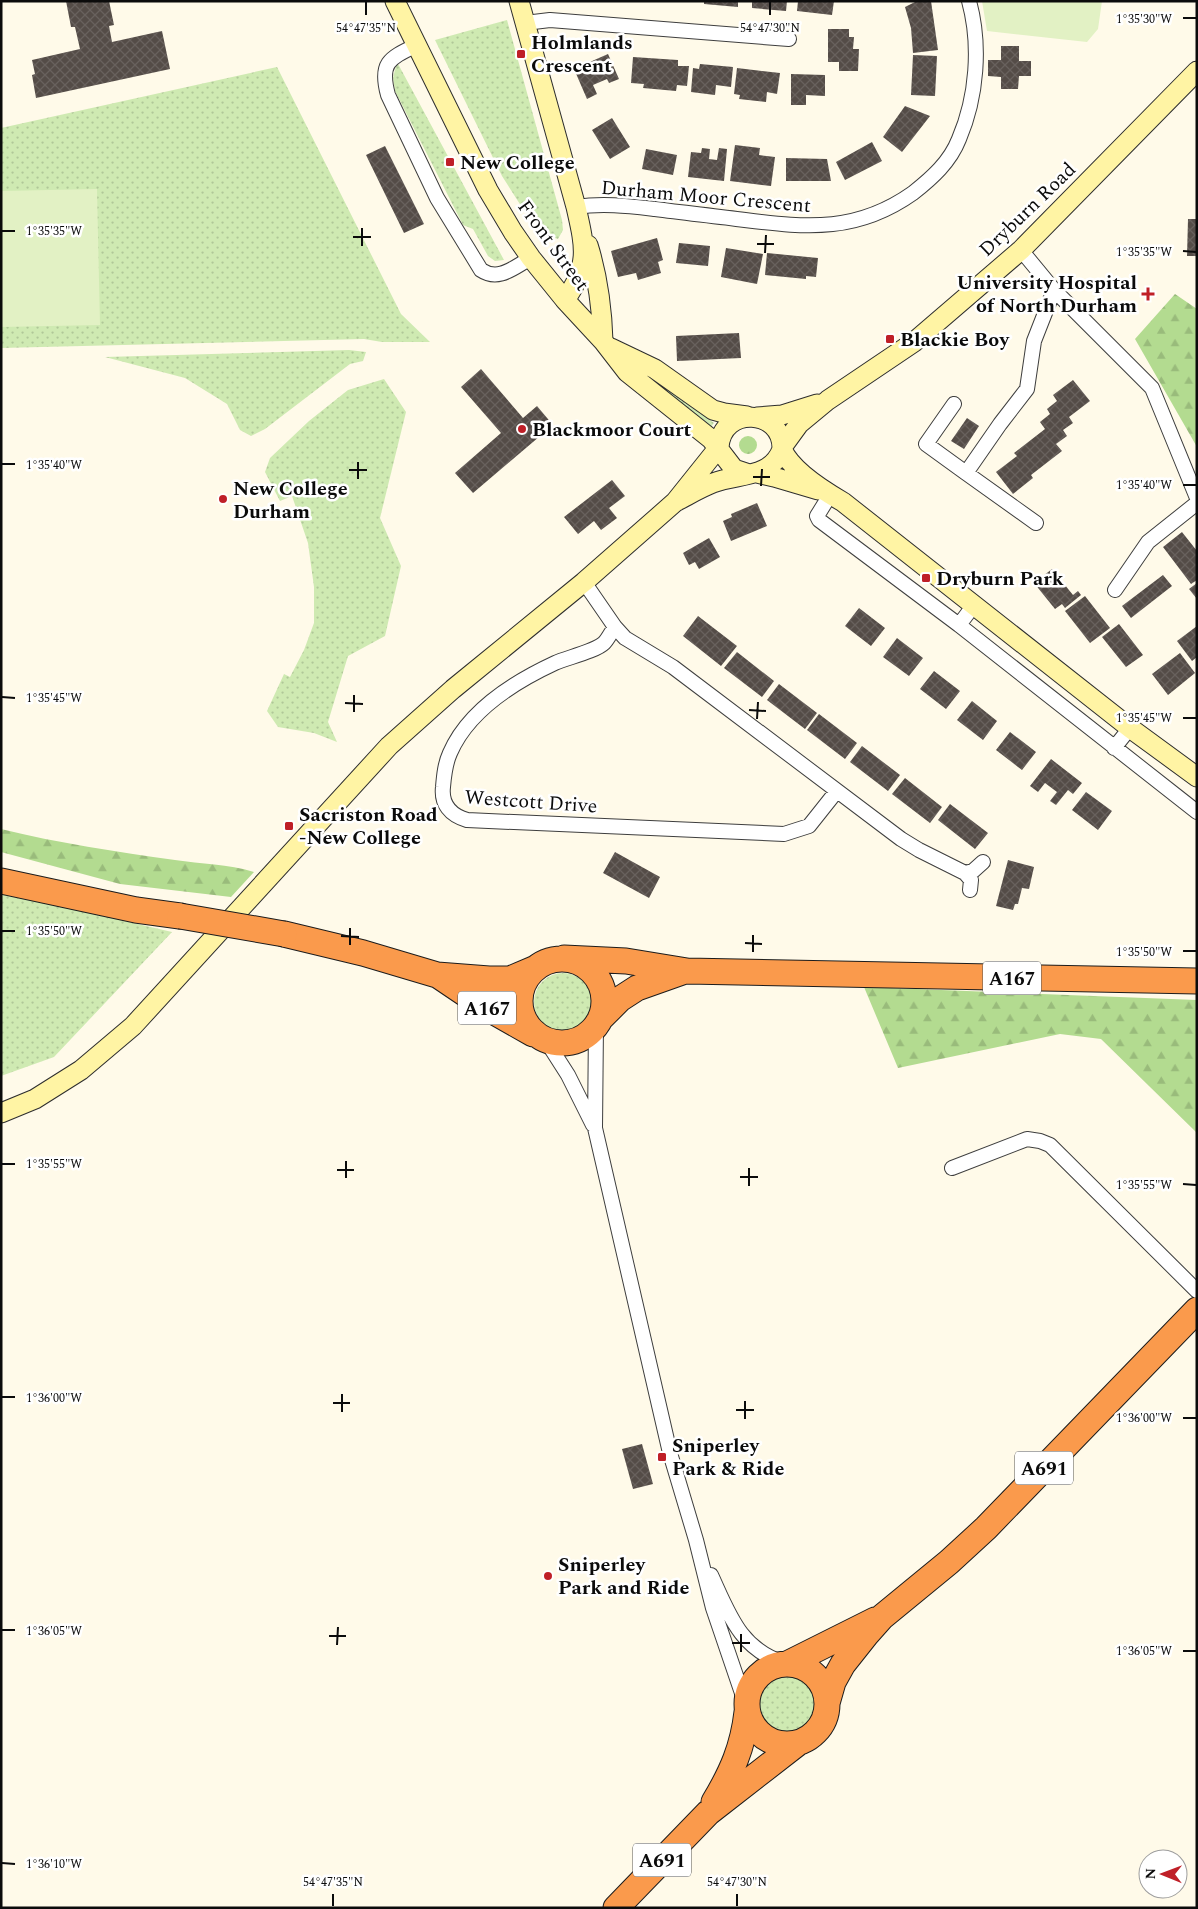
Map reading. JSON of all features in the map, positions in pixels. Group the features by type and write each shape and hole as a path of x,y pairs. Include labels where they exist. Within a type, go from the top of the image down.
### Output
{"highway":[{"name":"A167","path":"1,881 127,908 284,934 363,953 437,975 510,979 536,968"},
{"name":"A167","path":"564,958 626,961 687,971 1197,981"},
{"path":"564,958 580,962 592,972 602,988 604,1001 598,1022 584,1037 572,1042 555,1043 542,1038 526,1023 520,1009 520,996 522,987 529,974 536,968 550,961 564,958"},
{"name":"A167","path":"598,1022 620,998 637,988 687,971"},
{"name":"A167","path":"437,975 482,1005 542,1038"},
{"name":"A691","path":"827,1703 833,1682 843,1664 882,1617 949,1562 986,1528 1197,1310"},
{"name":"A691","path":"786,1663 882,1617"},
{"path":"786,1663 807,1669 818,1678 825,1690 827,1703 825,1717 821,1725 811,1736 798,1743 782,1744 774,1743 761,1735 752,1725 747,1708 750,1686 760,1673 771,1666 786,1663"},
{"name":"A691","path":"708,1813 741,1748 747,1708"},
{"name":"A691","path":"616,1908 708,1813 798,1743"}],"main road":[{"name":"Front Street","path":"395,1 488,190 512,232 565,300 633,378 705,434 719,448"},
{"path":"520,1 577,213 592,258 602,304 605,344"},
{"name":"Dryburn Road","path":"783,448 800,424 828,400 914,342 1021,250 1197,71"},
{"path":"565,300 577,281 583,262 583,242 577,213"},
{"name":"Front Street","path":"605,344 655,369 713,410 753,417"},
{"name":"Dryburn Road","path":"753,417 782,415 828,400"},
{"path":"1,1113 35,1099 81,1070 133,1026 389,746 453,689 584,582 675,502 719,448 721,437 730,424 738,419 753,417 772,426 779,434 790,462 828,494"},
{"path":"719,448 726,461 734,468 753,474 774,477 828,494 843,502 1130,728 1197,777"},
{"path":"675,502 713,483 753,474 773,465 783,448"}],"street":[{"name":"Durham Moor Crescent","path":"577,213 610,204 802,226 841,224 878,212 904,199 933,177 956,148 969,112 974,74 975,39 969,1"},
{"path":"525,22 550,20 789,39"},
{"path":"417,45 389,60 386,67 385,85 437,198 481,270 490,276 499,275 531,258"},
{"path":"1021,250 1054,290 1152,388 1197,498"},
{"path":"966,473 1027,389 1034,341 1054,290"},
{"path":"954,404 926,444 1036,523"},
{"path":"828,494 818,512 819,520 959,625 1197,812"},
{"path":"1115,590 1148,542 1197,503"},
{"path":"584,582 615,628 625,638 673,667 836,792 901,839 966,873 970,880 970,890"},
{"path":"959,625 974,605"},
{"name":"Westcott Drive","path":"615,628 604,643 596,648 553,664 526,678 487,706 472,721 458,739 446,764 442,791 444,802 454,815 467,820 784,834 809,826 836,792"},
{"path":"1114,748 1130,728"},
{"path":"966,873 973,871 983,862"},
{"path":"595,1128 598,1022"},
{"path":"542,1038 568,1074 595,1128 668,1444 696,1540 713,1608 747,1708"},
{"path":"952,1168 1027,1139 1050,1145 1197,1291"},
{"path":"696,1540 738,1631 747,1642 762,1654 786,1663"}],"green space":[{"path":"982,1 1102,1 1098,29 1087,42 987,31"},
{"path":"507,20 562,220 563,230 558,239 546,235 523,209 502,176 435,40"},
{"path":"397,62 504,260 495,261 488,256 473,229 463,225 395,91 393,78"},
{"path":"277,67 401,314 430,342 382,342 364,339 1,348 1,128"},
{"path":"97,189 100,325 1,327 1,191"},
{"path":"1175,294 1197,309 1197,447 1135,339"},
{"path":"349,350 366,352 363,361 350,364 265,429 251,436 240,430 227,404 185,378 105,357"},
{"path":"643,371 714,423 710,428 640,376"},
{"path":"384,379 406,412 380,518 401,566 385,636 348,656 328,722 337,742 314,733 278,727 267,711 284,674 290,677 304,650 314,623 314,587 308,543 292,496 280,501 265,472 270,458 309,421 348,390"},
{"path":"744,436 752,436 757,441 755,452 744,454 739,449 739,441"},
{"path":"1,829 88,847 254,872 231,897 120,884 1,852"},
{"path":"1,892 172,932 54,1057 1,1076"},
{"path":"563,973 574,975 587,986 592,1002 590,1013 579,1026 563,1031 552,1029 539,1018 534,1002 536,991 547,978"},
{"path":"864,987 1197,1000 1197,1133 1101,1039 1060,1034 898,1068"},
{"path":"786,1674 797,1676 810,1687 815,1703 813,1714 802,1727 786,1732 775,1730 762,1719 757,1703 759,1692 770,1679"}],"building":[{"path":"66,1 109,1 114,25 109,26 112,42 162,31 170,69 36,98 32,75 35,74 32,60 80,49 75,27 71,27"},
{"path":"704,1 738,1 738,7 704,4"},
{"path":"752,1 787,1 786,11 752,8"},
{"path":"798,1 834,1 832,15 797,11"},
{"path":"917,1 931,1 938,50 913,53 911,28 905,7"},
{"path":"828,29 849,29 849,37 854,37 853,49 859,49 858,71 839,71 839,62 828,62"},
{"path":"1001,46 1019,46 1019,61 1031,61 1031,76 1019,76 1018,89 1001,89 1001,77 988,76 988,60 1001,60"},
{"path":"608,54 619,79 609,83 607,79 593,85 597,94 587,99 574,69"},
{"path":"913,55 937,56 935,96 911,95"},
{"path":"633,57 678,60 678,66 689,66 687,86 677,85 676,91 643,88 644,84 631,83"},
{"path":"700,64 733,67 731,87 716,85 715,95 691,92 693,68 699,69"},
{"path":"737,68 780,73 777,94 767,92 766,102 739,99 740,95 734,94"},
{"path":"791,74 825,75 825,96 806,95 806,105 791,105"},
{"path":"905,106 930,116 902,152 883,137"},
{"path":"612,118 630,147 610,159 592,130"},
{"path":"872,142 882,161 845,180 836,162"},
{"path":"735,145 760,148 759,155 775,157 771,186 730,181"},
{"path":"385,146 424,224 404,233 366,155"},
{"path":"702,148 710,149 709,159 717,160 719,148 727,149 724,181 688,177 691,152 701,153"},
{"path":"646,149 677,155 673,175 642,169"},
{"path":"786,158 827,159 831,181 786,181"},
{"path":"1188,219 1197,219 1197,256 1187,256"},
{"path":"657,238 663,260 658,262 661,273 638,280 636,273 618,277 611,251"},
{"path":"679,243 710,246 708,266 676,263"},
{"path":"726,248 763,254 757,284 721,277"},
{"path":"767,253 818,258 816,277 806,276 806,279 765,275"},
{"path":"739,333 741,358 677,361 676,336"},
{"name":"Blackmoor Court","path":"481,369 523,418 537,406 553,425 473,493 455,473 501,433 461,387"},
{"path":"1073,380 1090,401 1069,417 1073,423 1063,430 1067,436 1056,444 1062,451 1031,475 1033,478 1013,494 996,472 1017,456 1014,453 1045,429 1040,422 1050,414 1047,409 1057,401 1053,395"},
{"path":"967,418 979,426 964,449 951,441"},
{"path":"612,480 625,496 609,508 617,518 601,530 594,521 578,534 564,517"},
{"path":"757,503 767,526 731,541 723,521 732,517 731,514"},
{"path":"1182,532 1197,551 1197,580 1191,584 1163,547"},
{"path":"709,538 720,557 699,569 695,562 689,565 683,553"},
{"path":"1052,569 1073,595 1078,591 1081,595 1065,608 1062,604 1055,609 1034,583"},
{"path":"1163,575 1172,586 1131,618 1122,606"},
{"path":"1197,583 1197,599 1189,589"},
{"path":"1085,596 1110,628 1090,643 1065,611"},
{"path":"859,608 885,628 871,646 845,626"},
{"path":"698,616 737,646 721,666 683,636"},
{"path":"1119,624 1143,655 1126,667 1102,637"},
{"path":"1197,626 1197,657 1192,661 1177,641"},
{"path":"897,638 923,658 909,676 883,657"},
{"path":"737,652 774,681 762,697 724,668"},
{"path":"1180,653 1195,673 1168,695 1152,674"},
{"path":"934,671 960,691 946,709 920,689"},
{"path":"779,684 817,713 805,729 767,700"},
{"path":"972,701 997,721 983,740 957,720"},
{"path":"819,714 857,743 845,759 807,730"},
{"path":"1010,732 1036,752 1022,770 996,750"},
{"path":"862,746 900,775 888,791 850,762"},
{"path":"1051,759 1082,783 1073,794 1068,790 1056,805 1050,801 1057,792 1045,783 1038,792 1030,786"},
{"path":"905,778 942,807 930,823 892,794"},
{"path":"1086,792 1112,811 1098,830 1072,810"},
{"path":"950,804 988,833 975,849 938,820"},
{"path":"615,852 660,877 649,898 603,873"},
{"path":"1008,860 1034,867 1029,889 1022,888 1018,904 1015,904 1013,910 996,906"},
{"path":"642,1444 653,1484 633,1489 622,1449"}],"place":[{"name":"Holmlands Crescent","path":"521,54"},
{"name":"New College","path":"450,162"},
{"name":"University Hospital of North Durham","path":"1148,294"},
{"name":"Blackie Boy","path":"890,339"},
{"name":"Blackmoor Court","path":"522,429"},
{"name":"New College Durham","path":"223,499"},
{"name":"Dryburn Park","path":"926,578"},
{"name":"Sacriston Road -New College","path":"289,826"},
{"name":"Sniperley Park & Ride","path":"662,1457"},
{"name":"Sniperley Park and Ride","path":"548,1576"}]}
